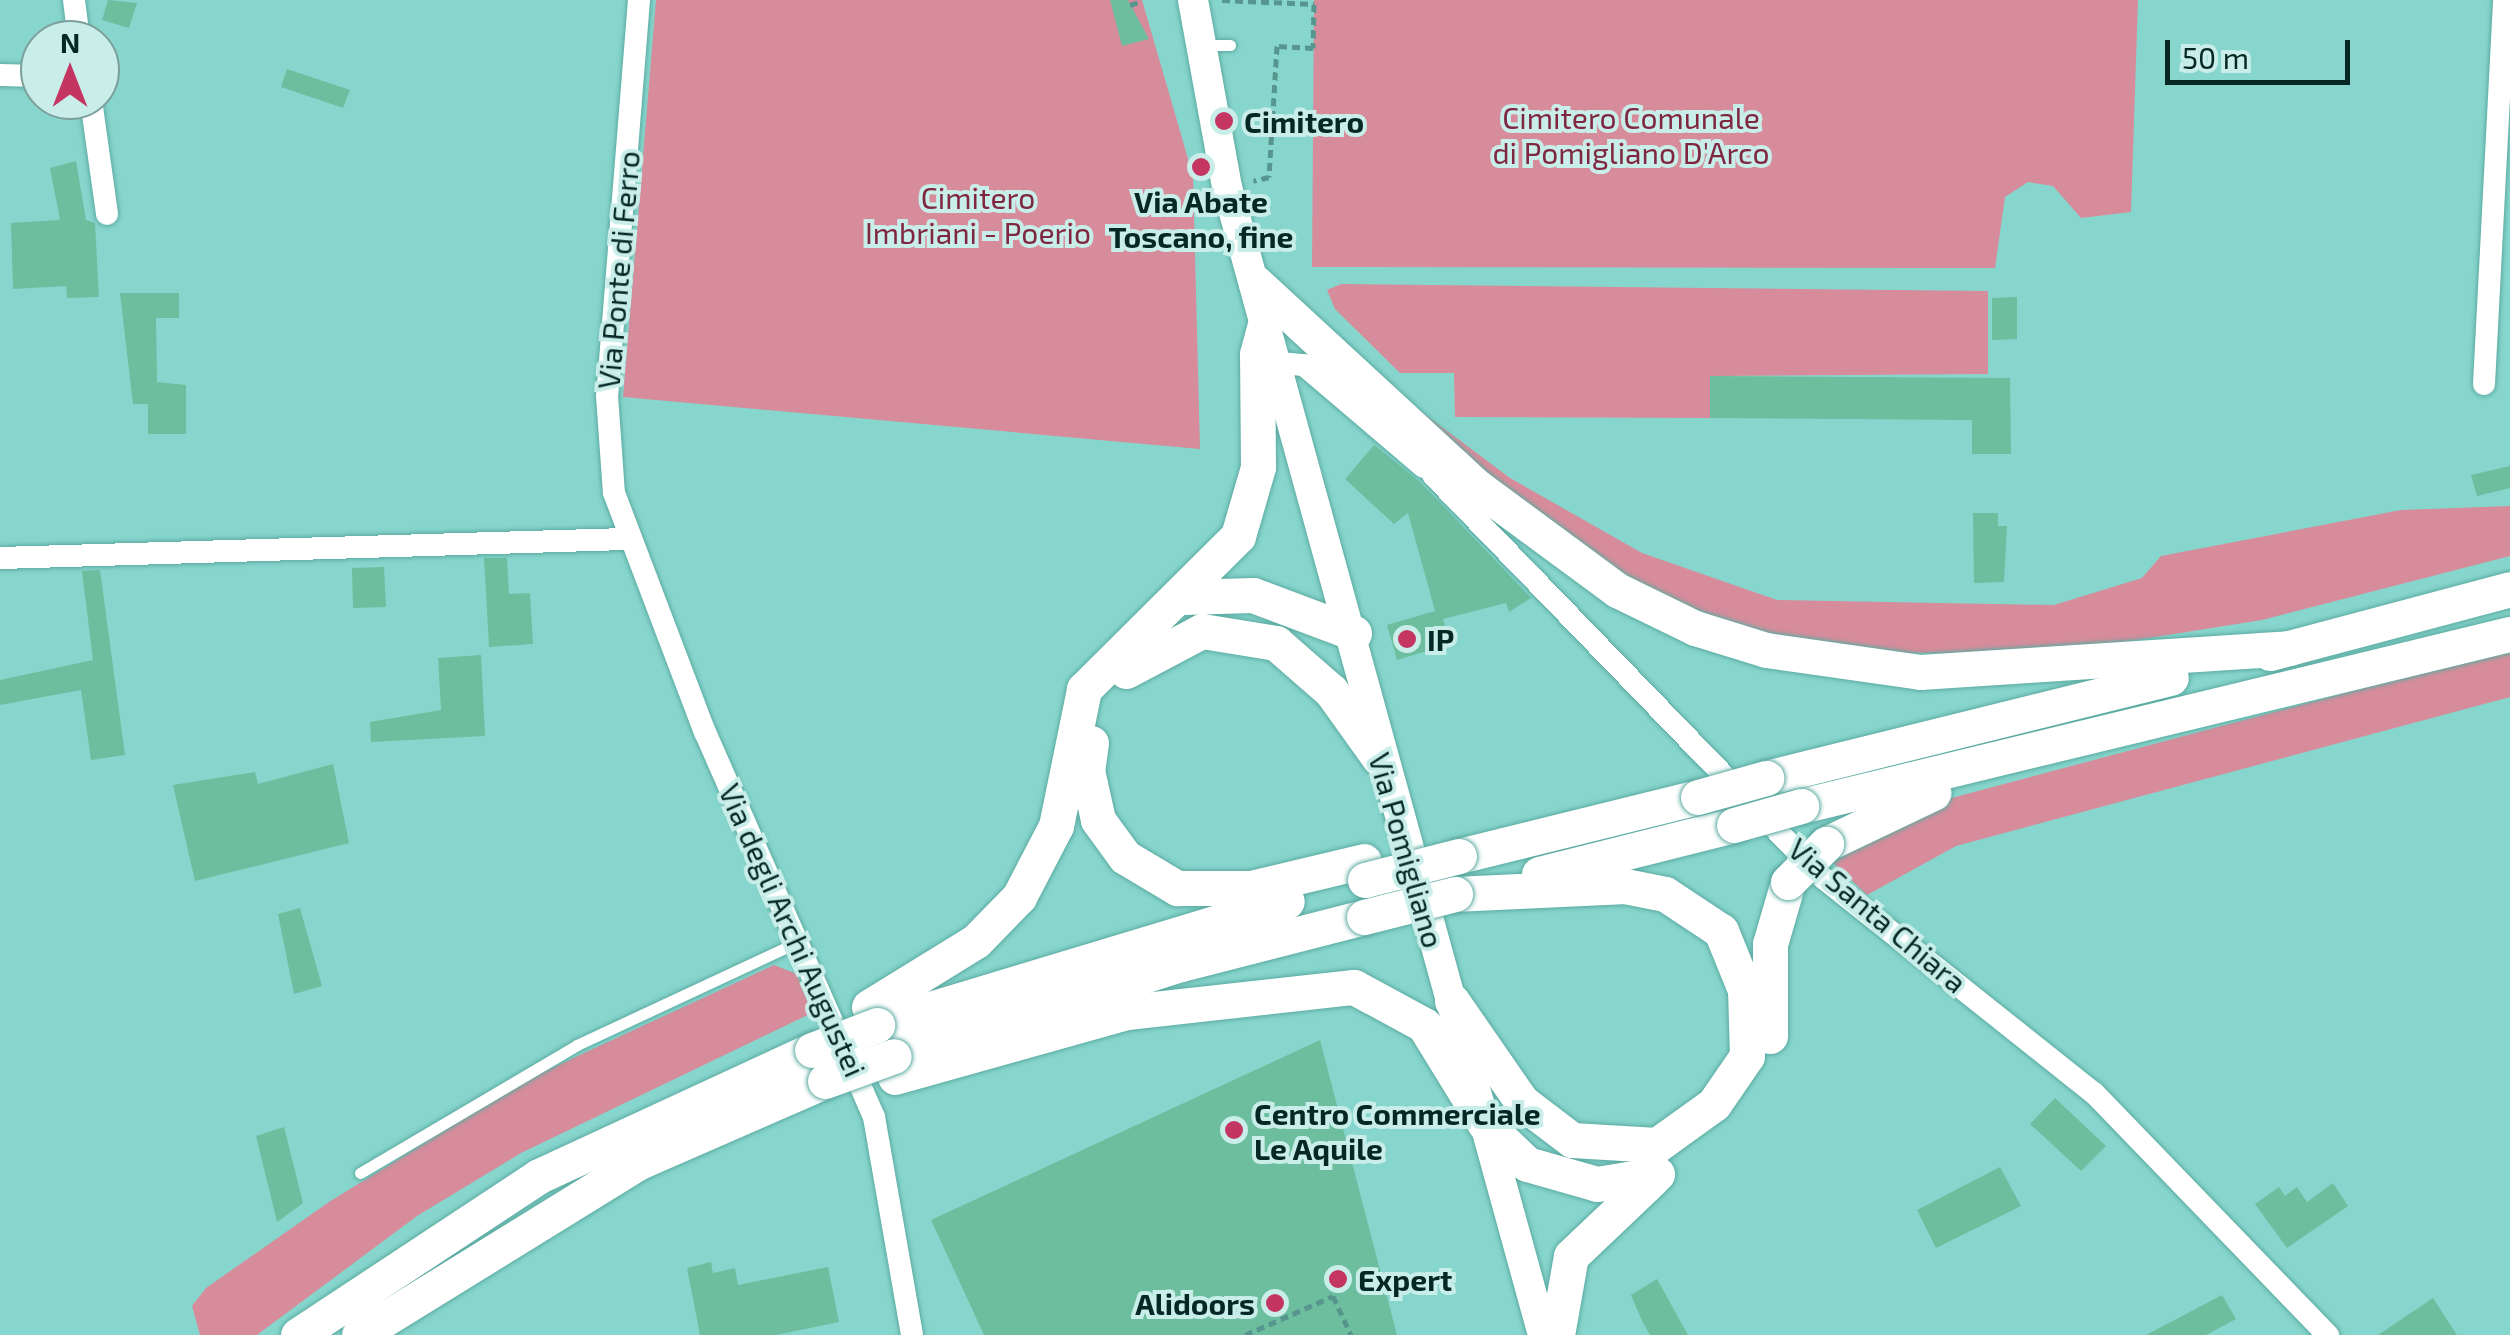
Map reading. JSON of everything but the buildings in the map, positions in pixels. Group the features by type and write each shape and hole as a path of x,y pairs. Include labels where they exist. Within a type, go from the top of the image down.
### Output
{"highway":[{"path":"1256,283 1411,430 1617,590 1766,650 1920,672 2011,672 2289,648"},
{"path":"359,1335 636,1163 818,1066 873,1016 976,941 1019,897 1056,826 1084,689 1184,597 1238,536 1250,498 1266,320"},
{"path":"873,1016 1364,870 1458,847 1559,814 1646,810 2510,589"},
{"path":"1184,597 1254,595 1354,633"},
{"path":"1364,870 1251,888 1177,888 1125,856 1098,820 1088,760 1099,712 1121,676 1153,649 1214,629 1276,643 1332,691 1379,758"},
{"path":"895,1067 1181,964 2174,712 2510,634"},
{"path":"1557,1335 1571,1256 1657,1174 1716,1133 1770,1048 1770,944 1788,882 1826,844 1893,807 2100,747 2174,712"},
{"path":"1452,1001 1522,1102 1572,1140 1657,1145 1714,1104 1747,1056 1745,990 1722,932 1665,894 1626,886 1456,894"},
{"path":"298,1335 568,1160 818,1066 895,1067 1127,1012 1354,987 1424,1025 1485,1124 1527,1164 1560,1179 1657,1174"}],"main road":[{"name":"Via Pomigliano","path":"1193,0 1196,45 1256,283 1354,633 1379,758 1452,1001 1543,1335"}],"street":[{"name":"Via Ponte di Ferro","path":"626,539 607,396 639,0"},
{"path":"2484,384 2504,0"},
{"path":"94,120 107,214"},
{"path":"1280,362 1304,364 1434,476"},
{"name":"Via Santa Chiara","path":"1411,430 1434,476 1822,876 2094,1093 2328,1335"},
{"path":"0,558 626,539"},
{"name":"Via degli Archi Augustei","path":"626,539 746,828 804,939 874,1116 912,1335"}],"lane":[{"path":"1196,45 1230,45"},
{"path":"360,1173 578,1045 804,939"}],"path":[{"path":"1222,0 1314,4 1314,48 1277,46 1269,176"},
{"path":"1130,5 1139,2"},
{"path":"1244,1335 1333,1296 1351,1335"}],"green space":[{"name":"Cimitero Imbriani - Poerio","path":"656,0 1142,0 1193,176 1200,449 623,397"},
{"name":"Cimitero Comunale di Pomigliano D'Arco","path":"1314,0 2138,0 2131,212 2081,218 2053,186 2028,182 2005,197 1995,268 1312,267"},
{"path":"1341,284 1988,291 1988,374 1711,376 1710,418 1455,417 1454,373 1400,373 1335,309 1327,290"},
{"path":"1339,350 1510,478 1642,553 1777,600 2054,605 2142,578 2161,556 2401,510 2510,506 2510,556 2262,620 2055,653 1896,653 1751,632 1629,582 1576,546"},
{"path":"2510,649 2510,697 1956,846 1867,895 1829,859 1929,804"},
{"path":"774,965 797,974 812,1013 521,1153 417,1216 257,1335 200,1335 192,1306 206,1288 329,1202 528,1079"}],"place":[{"name":"Cimitero","path":"1224,121"},
{"name":"Via Abate Toscano, fine","path":"1201,167"},
{"name":"IP","path":"1407,639"},
{"name":"Centro Commerciale Le Aquile","path":"1234,1130"},
{"name":"Expert","path":"1338,1279"},
{"name":"Alidoors","path":"1275,1303"}]}
